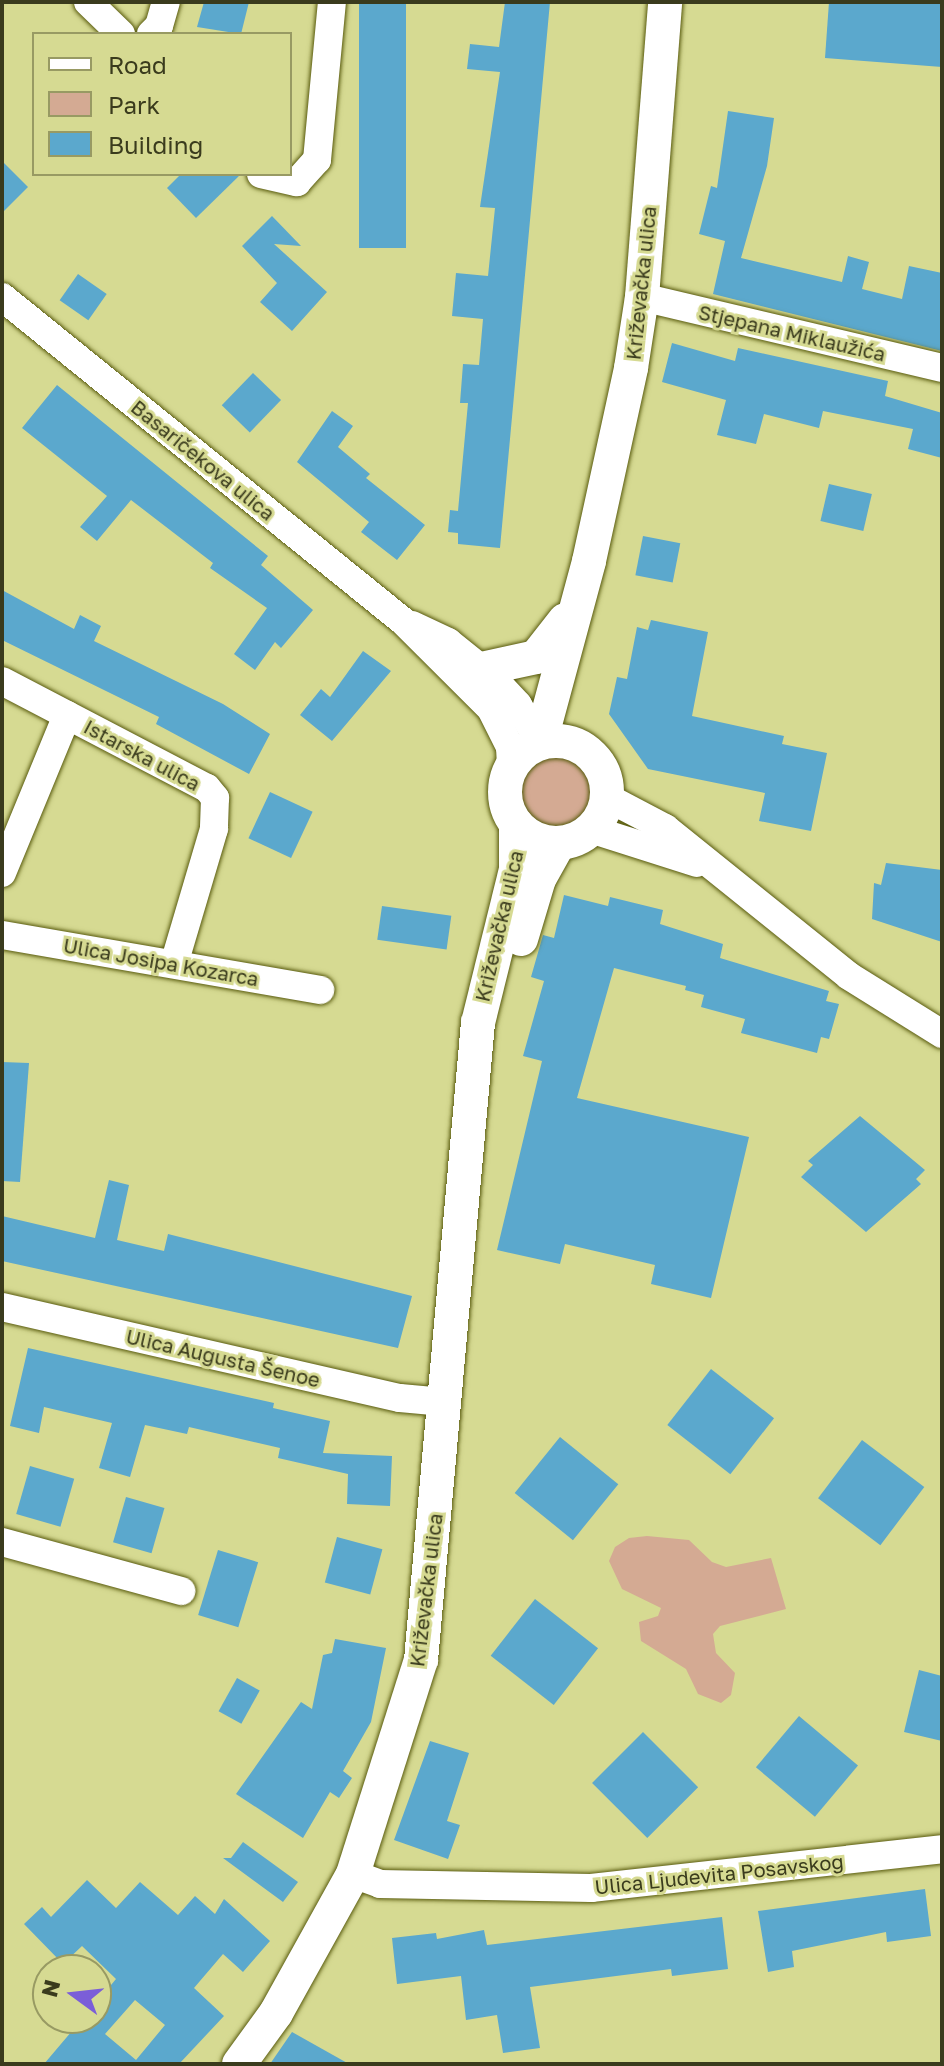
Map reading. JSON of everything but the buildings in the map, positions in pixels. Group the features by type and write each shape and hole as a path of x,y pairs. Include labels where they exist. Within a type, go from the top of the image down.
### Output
{"main road":[{"name":"Križevačka ulica","path":"540,743 551,718 573,606 589,561 624,412 642,297 665,2"},
{"name":"Križevačka ulica","path":"581,748 576,712 589,561"},
{"path":"481,669 536,657 552,643 573,606"},
{"path":"568,742 581,748 601,769 606,797 575,836 540,841 516,824 505,797 511,767 540,743 568,742"},
{"name":"Križevačka ulica","path":"239,2064 276,2013 353,1874 421,1660 485,982 516,869 516,824"},
{"name":"Križevačka ulica","path":"477,1076 495,1034 539,879 575,836"}],"street":[{"path":"88,2 119,32"},
{"path":"153,32 159,26 166,2"},
{"path":"270,176 297,182 317,160 332,2"},
{"name":"Stjepana Miklaužića","path":"642,297 942,368"},
{"name":"Basaričekova ulica","path":"3,301 404,622 491,709 510,747 511,767"},
{"name":"Basaričekova ulica","path":"404,622 448,642 481,669 518,705 540,743"},
{"name":"Istarska ulica","path":"2,681 207,788 215,798 214,829 175,961"},
{"path":"2,873 67,715"},
{"path":"606,797 665,828 710,868 890,1006 942,1034"},
{"path":"575,836 710,868"},
{"name":"Ulica Josipa Kozarca","path":"2,935 175,961 196,970 320,990"},
{"name":"Ulica Augusta Šenoe","path":"2,1307 400,1398 444,1402"},
{"path":"2,1542 181,1591"},
{"name":"Ulica Ljudevita Posavskog","path":"353,1874 380,1884 591,1888 942,1849"}],"green space":[{"path":"555,757 575,763 585,773 591,793 585,813 575,823 555,829 535,823 525,813 519,793 525,773 535,763"},
{"path":"647,1536 689,1540 712,1562 726,1567 771,1558 786,1609 720,1626 713,1634 716,1653 735,1673 731,1695 721,1703 698,1694 686,1669 641,1641 639,1622 658,1616 661,1608 622,1589 609,1561 615,1547 629,1538"}]}
